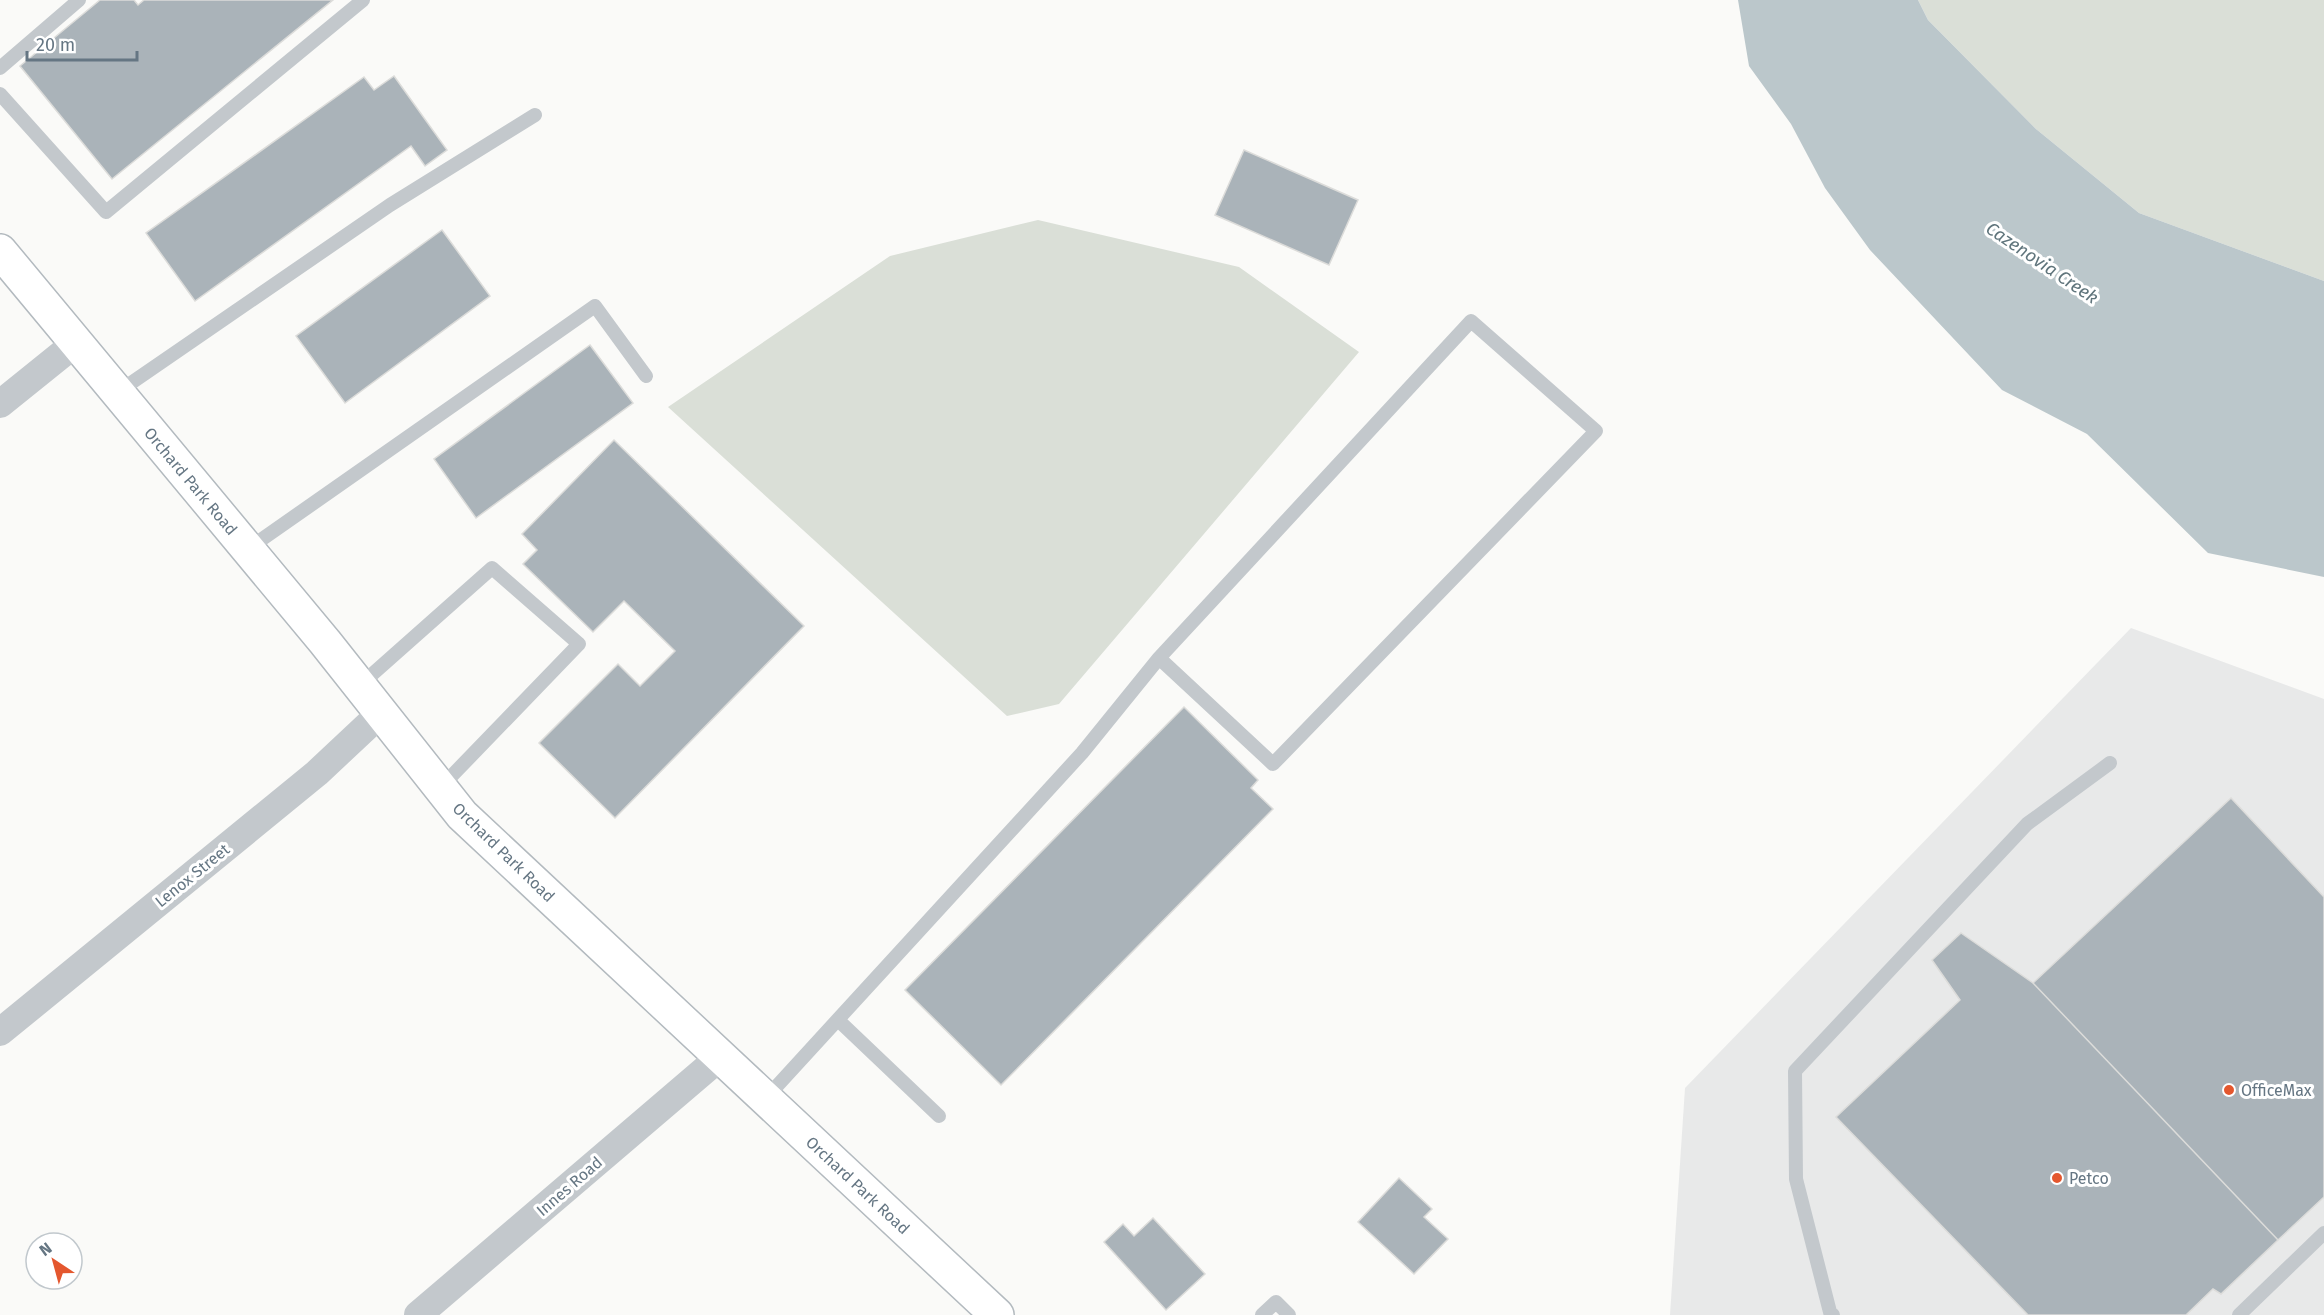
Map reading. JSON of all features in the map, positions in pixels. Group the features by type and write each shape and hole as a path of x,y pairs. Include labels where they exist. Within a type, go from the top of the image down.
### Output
{"main road":[{"name":"Orchard Park Road","path":"0,251 248,549 462,815 997,1315"}],"street":[{"path":"0,405 77,342"},
{"name":"Lenox Street","path":"0,1032 317,773 381,713"},
{"name":"Innes Road","path":"418,1315 720,1057"}],"lane":[{"path":"0,68 79,0"},
{"path":"0,94 106,212 363,0"},
{"path":"118,392 390,205 535,115"},
{"path":"248,549 595,306 646,376"},
{"path":"765,1099 1082,753 1159,658 1471,321 1596,431 1273,764 1159,658"},
{"path":"359,686 492,568 579,644 440,788"},
{"path":"1833,1315 1830,1312 1796,1179 1795,1071 2027,824 2110,764"},
{"path":"838,1020 939,1116"},
{"path":"2239,1315 2324,1233"},
{"path":"1262,1315 1276,1302 1289,1315"}],"shaded area":[{"path":"1918,0 2324,0 2324,281 2139,213 2036,129 1928,20"},
{"path":"1038,220 1239,267 1359,352 1059,704 1007,716 668,407 890,256"},
{"path":"2131,628 2324,699 2324,1315 1670,1315 1685,1088"}],"water":[{"name":"Cazenovia Creek","path":"1738,0 1918,0 1928,20 2036,129 2139,213 2324,281 2324,577 2208,553 2087,434 2002,390 1870,250 1825,188 1791,124 1749,66"}],"building":[{"path":"100,0 134,0 138,5 144,0 333,0 112,179 20,66"},
{"path":"394,76 447,150 425,166 411,146 195,301 146,233 364,77 374,90"},
{"path":"1244,150 1358,200 1329,265 1215,215"},
{"path":"442,230 490,296 345,403 296,336"},
{"path":"590,345 633,403 476,518 434,459"},
{"path":"614,440 804,626 615,818 539,743 618,664 640,686 675,651 624,601 593,632 523,564 537,550 522,534"},
{"path":"1184,707 1258,780 1251,788 1273,809 1001,1085 905,990"},
{"name":"OfficeMax","path":"2231,798 2324,897 2324,1197 2278,1240 2033,983"},
{"name":"Petco","path":"1961,933 2033,983 2278,1240 2221,1294 2213,1289 2186,1315 2028,1315 1836,1117 1960,1000 1932,960"},
{"path":"1399,1178 1432,1209 1424,1217 1448,1239 1414,1274 1358,1222"},
{"path":"1153,1218 1205,1274 1166,1310 1104,1242 1123,1224 1134,1236"}],"place":[{"name":"OfficeMax","path":"2229,1090"},
{"name":"Petco","path":"2057,1178"}]}
